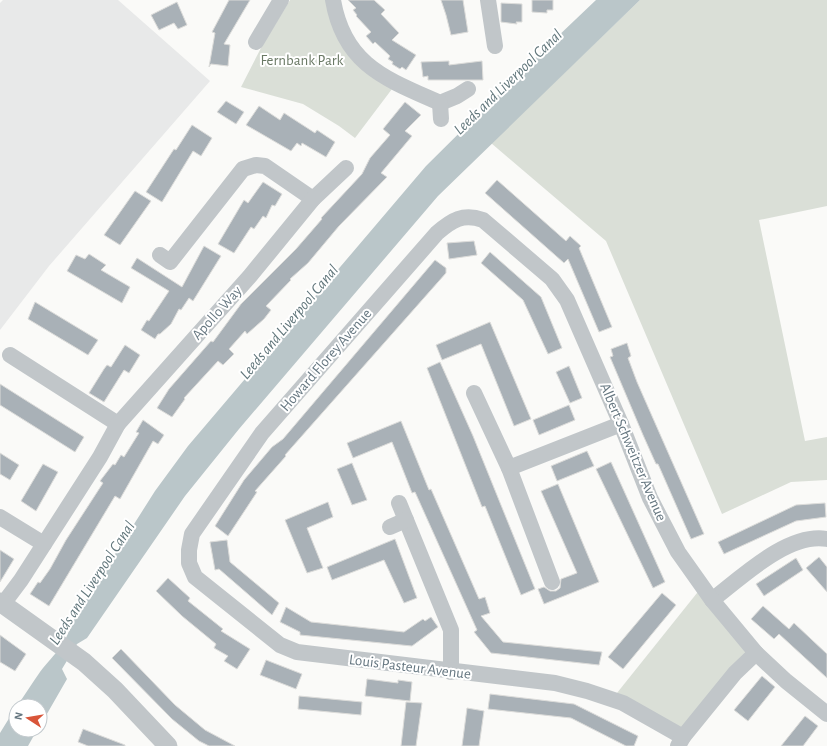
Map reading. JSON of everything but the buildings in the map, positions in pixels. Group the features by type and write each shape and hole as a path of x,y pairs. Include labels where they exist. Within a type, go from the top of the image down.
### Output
{"street":[{"path":"256,42 281,0"},
{"path":"333,0 340,29 345,39 358,56 385,76 441,111 457,96 468,89"},
{"path":"488,0 494,46"},
{"path":"160,255 170,262 199,223 243,169 256,165 265,166 313,200"},
{"name":"Apollo Way","path":"2,603 44,544 100,457 118,424 250,276 313,200 346,168"},
{"name":"Howard Florey Avenue","path":"192,534 262,433 437,233 451,221 463,217 473,216 483,220"},
{"name":"Albert Schweitzer Avenue","path":"483,220 552,279 567,300 650,498 678,552 712,600 756,653 786,681 827,714"},
{"path":"10,355 118,424"},
{"path":"474,393 509,468 552,582"},
{"path":"509,468 620,424"},
{"path":"399,503 451,630 451,672"},
{"path":"0,517 44,544"},
{"path":"390,527 406,520"},
{"name":"Louis Pasteur Avenue","path":"192,534 189,550 189,563 195,577 280,645 297,652 329,658 555,683 587,691 623,703 680,742"},
{"path":"712,600 775,553 797,542 814,538 827,539"},
{"path":"2,603 84,662 115,690 168,746"},
{"path":"680,742 735,673 756,653"}],"shaded area":[{"path":"3,0 118,0 210,81 49,266 0,330 0,3"},
{"path":"596,0 640,0 438,196 239,429 185,496 87,638 77,644 62,669 67,679 48,712 48,698 22,698 40,672 63,644 72,622 155,491 188,446 426,166"},
{"path":"8,720 8,738 32,738 28,746 0,746 0,733"}],"green space":[{"name":"Fernbank Park","path":"290,0 328,0 330,16 392,89 355,138 339,126 303,104 241,87 262,46"},
{"path":"640,0 827,0 827,206 759,220 805,441 827,437 827,480 791,482 722,514 606,241 491,143"},
{"path":"701,588 753,653 682,732 613,698"}],"water label":[{"name":"Leeds and Liverpool Canal","path":"508,82"},
{"name":"Leeds and Liverpool Canal","path":"289,322"},
{"name":"Leeds and Liverpool Canal","path":"92,583"}]}
